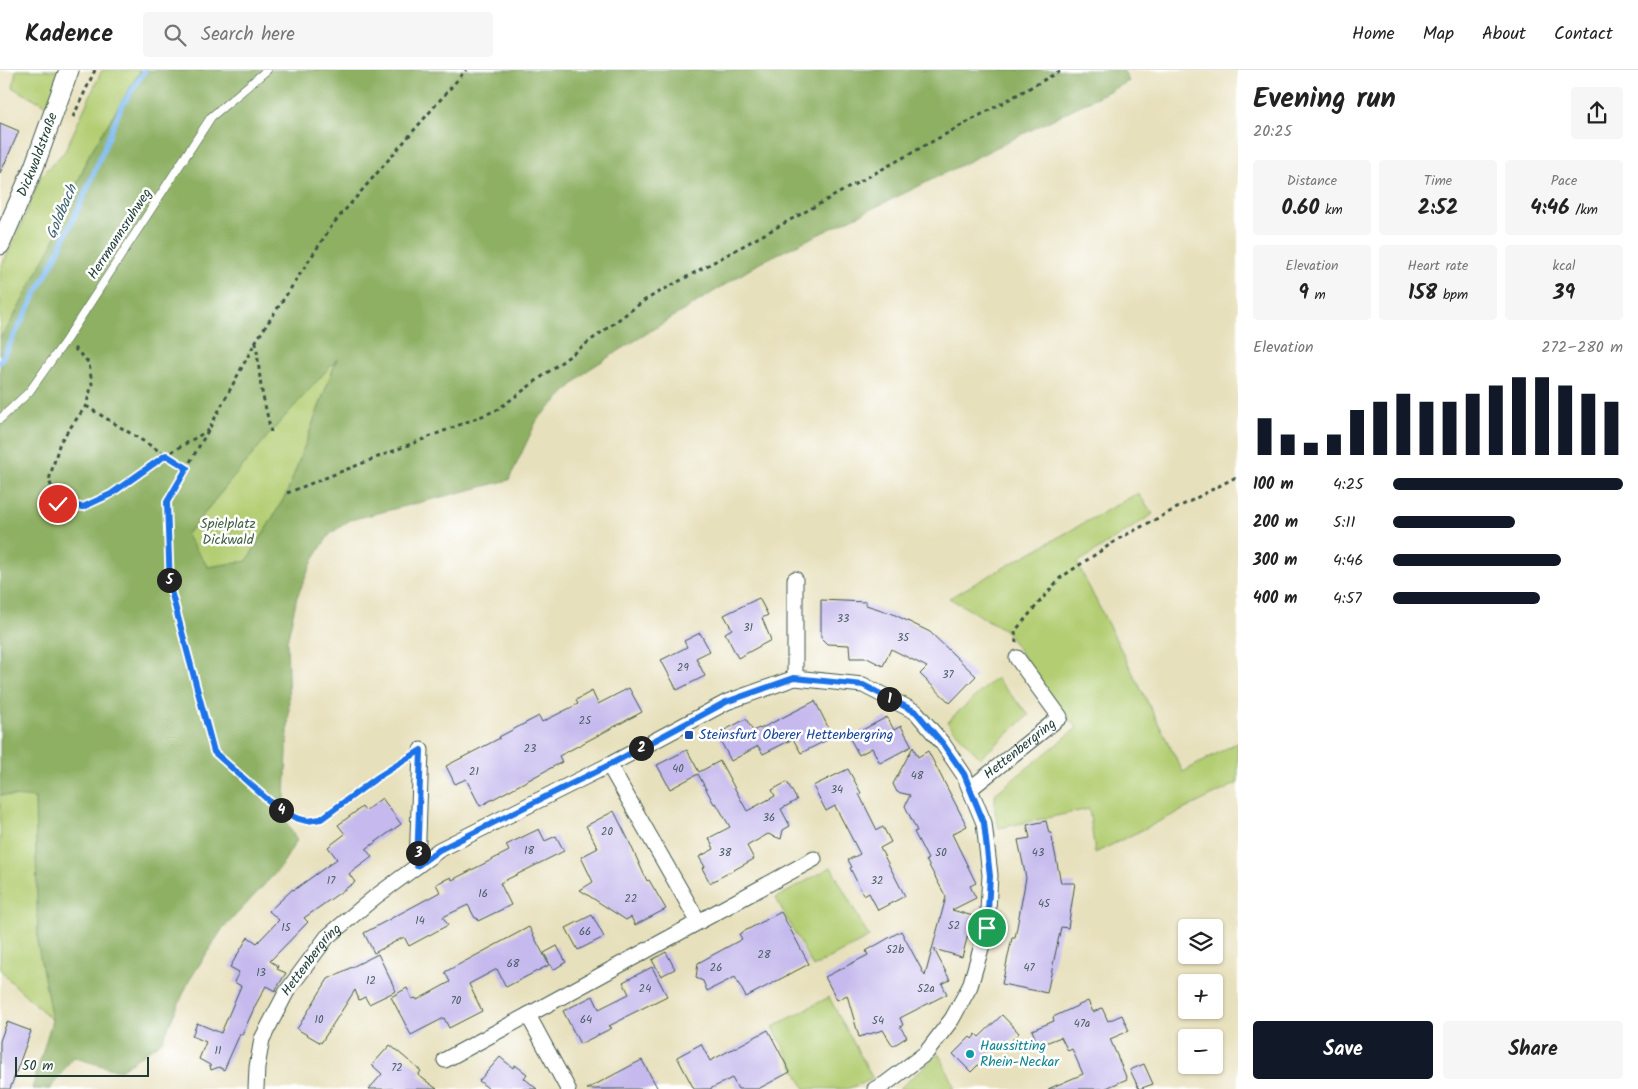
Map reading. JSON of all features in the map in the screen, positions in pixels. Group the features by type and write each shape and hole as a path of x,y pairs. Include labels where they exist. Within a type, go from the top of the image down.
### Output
{"street":[{"name":"Dickwaldstraße","path":"0,245 34,167 70,70"},
{"path":"794,678 795,580"},
{"name":"Hettenbergring","path":"970,789 1060,717 1016,658"},
{"name":"Hettenbergring","path":"256,1089 257,1067 262,1039 287,991 327,938 375,897 439,850 609,765 726,702 794,678 863,685 916,712 943,744 964,774 984,823 990,876 987,928 970,986 952,1018 926,1053 885,1084 875,1089"},
{"path":"417,866 421,750"},
{"path":"609,765 698,921"},
{"path":"445,1060 814,859"},
{"path":"528,1015 568,1089"}],"lane":[{"name":"Herrmannsruhweg","path":"0,419 29,392 66,340 211,117 267,70"}],"path":[{"path":"421,750 378,777 321,819 307,821 296,818 277,808 214,752 170,587 167,502 256,341 333,224 466,70"},
{"path":"288,493 497,410 645,300 1062,70"},
{"path":"66,340 89,363 92,384 86,406 60,442 49,480 58,504 83,507 111,494 166,455 209,429"},
{"path":"256,341 261,387 271,432"},
{"path":"86,406 187,468"},
{"path":"1016,658 1015,631 1060,578 1120,538 1238,476"}],"green space":[{"path":"16,70 64,70 50,107 13,88"},
{"path":"102,70 141,70 89,155 55,239 10,324 0,338 0,269 22,224 40,177 65,151"},
{"path":"141,70 1123,70 1129,81 909,191 763,261 588,370 537,420 509,480 350,520 330,534 315,556 297,597 287,641 289,709 284,818 297,840 280,868 221,931 189,981 162,1041 119,1071 73,1057 50,1089 32,1089 52,1020 38,946 35,798 0,795 0,338 10,324 55,239 89,155","holes":["337,359 287,493 247,561 208,567 186,535 271,432"]},
{"name":"Spielplatz Dickwald","path":"337,358 287,493 247,561 208,567 186,535 271,432"},
{"path":"1138,493 1153,514 1077,563 1183,772 1238,742 1238,783 1095,853 1089,809 999,828 995,811 995,794 1077,728 1058,706 1005,630 949,598"},
{"path":"996,678 1029,715 980,758 947,722"},
{"path":"0,795 35,797 38,946 52,1020 4,975 0,966"},
{"path":"831,867 869,937 813,967 776,898"},
{"path":"829,997 873,1079 847,1089 805,1089 773,1027"},
{"path":"939,1054 955,1089 899,1089"}],"building":[{"path":"0,123 19,131 0,174"},
{"path":"759,598 768,615 762,618 771,640 738,658 725,633 732,629 724,615"},
{"path":"821,600 866,602 866,605 891,613 930,632 976,676 950,703 920,674 927,667 891,649 883,666 867,658 850,658 849,645 827,644 821,638"},
{"path":"700,633 710,651 696,658 705,676 677,690 661,660 687,647 684,641"},
{"path":"629,688 642,712 559,756 562,762 480,806 466,779 455,784 446,766 539,716 542,722 578,704 576,700 592,691 598,704"},
{"path":"815,701 833,737 801,753 793,739 763,754 758,746 731,761 717,734 746,719 753,731 760,729"},
{"path":"887,717 894,730 901,726 912,746 880,763 872,748 859,755 849,737"},
{"path":"913,747 918,757 928,751 967,826 952,834 976,883 970,886 976,898 952,910 973,916 962,957 934,949 950,980 942,984 947,994 900,1018 903,1025 900,1027 907,1037 893,1046 883,1030 859,1037 847,995 837,1000 825,977 868,955 866,951 901,931 925,976 946,897 926,860 928,859 914,832 917,831 905,806 910,795 897,792 893,784"},
{"path":"687,750 699,772 720,761 747,811 775,796 772,790 787,782 797,800 781,809 790,826 783,830 781,839 768,834 747,846 754,859 710,883 702,868 705,867 699,857 714,849 709,838 730,827 716,803 714,804 698,774 670,789 657,765"},
{"path":"848,769 877,830 883,827 891,842 880,848 905,896 878,910 869,893 864,896 850,868 852,867 848,860 860,854 835,806 826,811 813,786"},
{"path":"382,798 401,824 366,849 372,857 349,874 355,882 304,918 308,922 270,961 278,966 277,969 286,973 275,991 266,986 242,1035 240,1034 224,1070 219,1067 211,1070 210,1065 199,1059 206,1042 192,1036 197,1023 221,1033 241,986 234,982 239,972 230,967 248,937 257,943 279,920 269,911 293,889 337,859 328,847 345,834 338,825 362,807 365,811"},
{"path":"614,811 647,881 649,880 666,909 635,925 631,917 626,920 580,890 593,882 581,857 598,848 586,826"},
{"path":"1046,821 1049,833 1051,833 1061,883 1075,883 1068,928 1061,927 1047,993 1002,984 1012,938 1015,938 1026,878 1018,840 1030,838 1027,825"},
{"path":"539,829 545,841 556,836 564,851 500,883 511,905 478,921 468,905 443,917 448,925 409,946 404,937 374,953 364,933 440,892 436,884 451,877 452,880 509,851 506,845"},
{"path":"781,912 809,964 746,997 735,977 707,991 703,981 696,978 698,963 742,939 739,934"},
{"path":"592,915 604,937 578,950 566,928"},
{"path":"529,927 549,965 506,987 497,969 469,984 482,1011 449,1028 444,1018 411,1035 391,997 407,988 412,999 416,998 417,1000 450,982 445,972"},
{"path":"557,946 566,962 553,970 544,953"},
{"path":"666,952 675,969 661,976 652,960"},
{"path":"378,954 396,991 369,1004 365,997 359,1000 355,990 321,1043 297,1029 328,979"},
{"path":"652,967 667,996 625,1017 609,1026 612,1028 580,1044 563,1011 593,996 599,1009 629,994 623,982"},
{"path":"1088,1001 1093,1012 1102,1008 1108,1021 1122,1015 1129,1031 1110,1039 1127,1079 1104,1089 1048,1089 1083,1074 1072,1049 1068,1051 1061,1037 1038,1046 1032,1030 1054,1021 1053,1017"},
{"path":"1002,1015 1019,1033 1003,1049 998,1045 971,1072 953,1054 970,1037 972,1039 976,1034 979,1037"},
{"path":"7,1022 31,1031 10,1089 0,1089 0,1041"},
{"path":"768,1030 790,1072 758,1089 738,1089 732,1078 710,1089 694,1089 677,1057 701,1044 710,1061"},
{"path":"390,1045 421,1071 418,1075 437,1089 369,1089 382,1074 372,1065"},
{"path":"500,1057 513,1068 515,1065 527,1074 524,1078 537,1089 489,1089 479,1081"},
{"path":"642,1060 658,1089 587,1089 634,1064"},
{"path":"1144,1064 1153,1084 1139,1089 1130,1070"}],"waterway":[{"name":"Goldbach","path":"0,362 55,258 88,187 121,107 145,70"}],"place":[{"name":"Steinsfurt Oberer Hettenbergring","path":"689,735"},
{"name":"Haussitting Rhein-Neckar","path":"970,1054"}],"route":[{"path":"58,504 83,507 111,494 166,455 187,468 167,502 170,587 214,752 277,808 296,818 307,821 321,819 378,777 421,750 417,866 439,850 609,765 726,702 794,678 863,685 916,712 943,744 964,774 984,823 990,876 987,928"}]}
